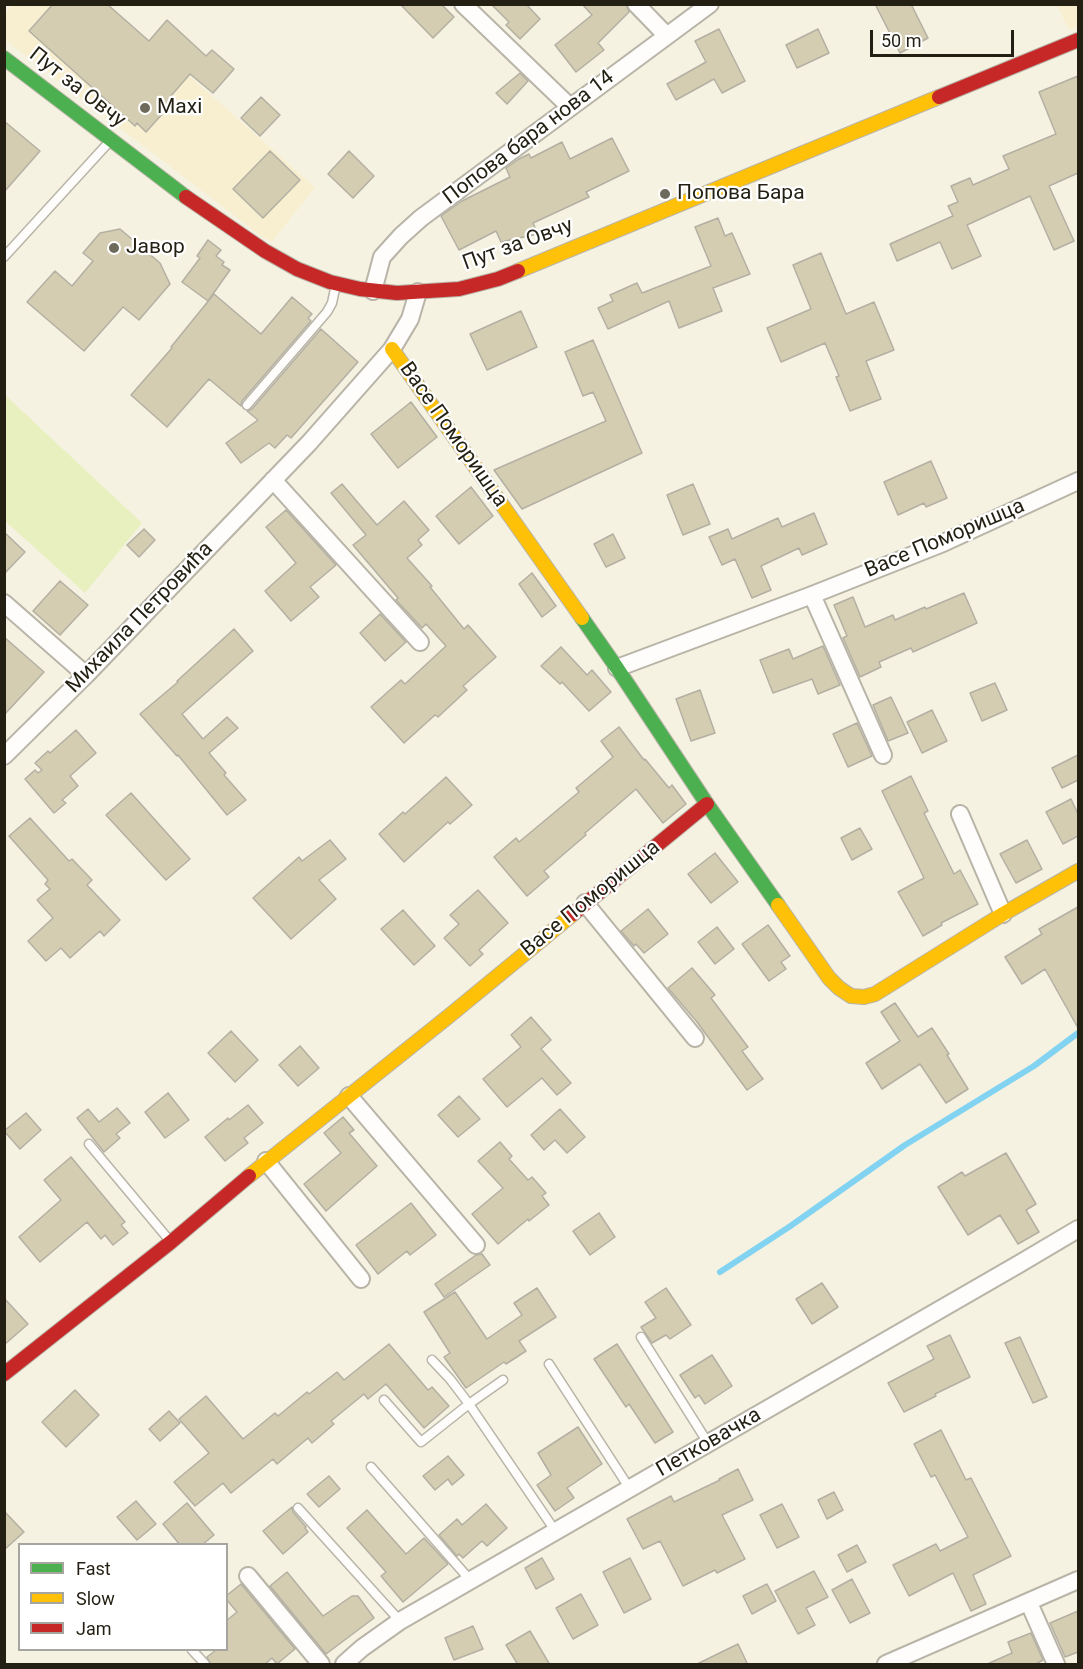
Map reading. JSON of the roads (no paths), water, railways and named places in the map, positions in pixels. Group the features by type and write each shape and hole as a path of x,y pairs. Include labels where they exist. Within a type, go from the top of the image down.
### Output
{"street":[{"path":"463,4 570,107"},
{"path":"636,4 666,35"},
{"name":"Попова бара нова 14","path":"373,291 382,257 401,236 429,212 710,4"},
{"name":"Пут за Овчу","path":"4,58 110,140 217,219 265,251 297,269 336,284 397,293 459,289 480,285 516,272 1078,40"},
{"name":"Михаила Петровића","path":"4,756 86,675 309,443 392,349 410,319 418,292"},
{"name":"Васе Поморишца","path":"4,1374 171,1242 266,1161 707,804 617,668 392,349"},
{"path":"273,480 420,642"},
{"name":"Васе Поморишца","path":"617,668 943,543 1078,481"},
{"path":"812,595 883,755"},
{"path":"4,603 86,675"},
{"path":"707,804 829,978 851,996 864,997 876,994 1003,914 1078,871"},
{"path":"960,814 1003,914"},
{"path":"585,903 695,1038"},
{"path":"349,1096 476,1245"},
{"path":"266,1161 361,1279"},
{"name":"Петковачка","path":"344,1665 362,1648 400,1621 1078,1229"},
{"path":"249,1576 321,1665"},
{"path":"886,1665 1078,1580"},
{"path":"1029,1603 1056,1665"}],"lane":[{"path":"4,257 110,140"},
{"path":"247,405 327,312 332,303 336,284"},
{"path":"89,1144 171,1242"},
{"path":"641,1337 708,1443"},
{"path":"432,1360 469,1404 556,1532"},
{"path":"549,1364 630,1489"},
{"path":"384,1400 421,1442 503,1380"},
{"path":"371,1467 471,1581"},
{"path":"298,1508 400,1621"},
{"path":"193,1651 205,1665"}],"waterway":[{"path":"720,1272 789,1227 905,1145 1034,1066 1078,1033"}],"place":[{"name":"Maxi","path":"145,108"},
{"name":"Попова Бара","path":"665,194"},
{"name":"Јавор","path":"114,248"}]}
